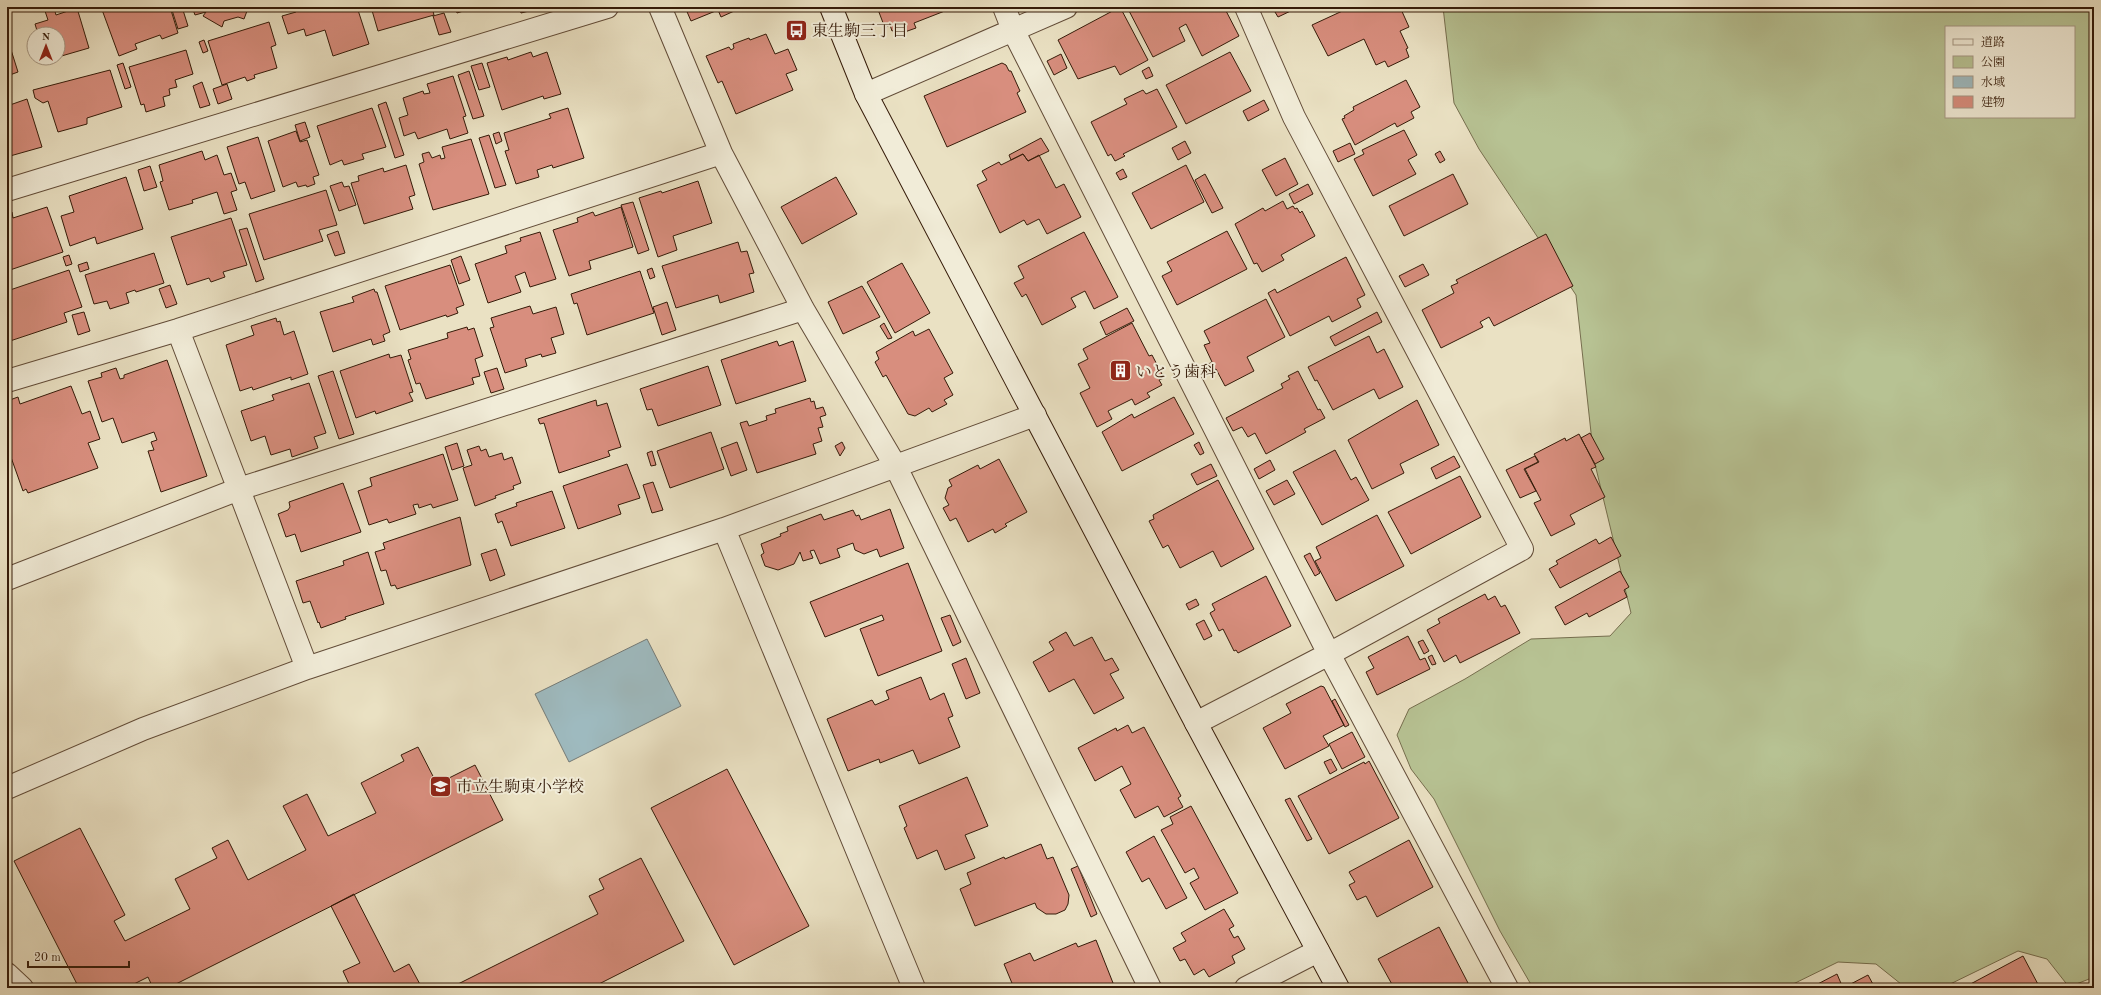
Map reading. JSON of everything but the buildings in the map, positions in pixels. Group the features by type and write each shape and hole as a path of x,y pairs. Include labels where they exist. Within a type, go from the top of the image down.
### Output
{"street":[{"path":"7,190 607,7"},
{"path":"660,7 721,152 803,309 895,465 1150,988"},
{"path":"831,7 866,94 1196,723 1338,988"},
{"path":"1004,7 1013,30 1330,654 1507,988"},
{"path":"866,94 1066,7"},
{"path":"1196,723 1330,654 1522,549 1294,117 1246,7"},
{"path":"7,381 178,330 721,152"},
{"path":"7,579 239,489 803,309"},
{"path":"178,330 307,668"},
{"path":"7,788 143,729 307,668 724,529 895,465 1035,415"},
{"path":"724,529 914,988"},
{"path":"1246,988 1318,951"},
{"path":"7,974 22,988"}],"green space":[{"path":"1443,7 2094,7 2094,977 2069,987 2047,959 2018,951 1942,988 1906,988 1876,964 1838,962 1785,988 1533,988 1500,931 1434,799 1411,769 1397,735 1409,709 1465,679 1531,639 1610,636 1631,613 1594,460 1576,295 1479,149 1454,103"}],"water":[{"path":"647,639 681,706 569,762 535,694"}],"place":[{"name":"東生駒三丁目","path":"796,30"},
{"name":"いとう歯科","path":"1121,371"},
{"name":"市立生駒東小学校","path":"440,786"}]}
